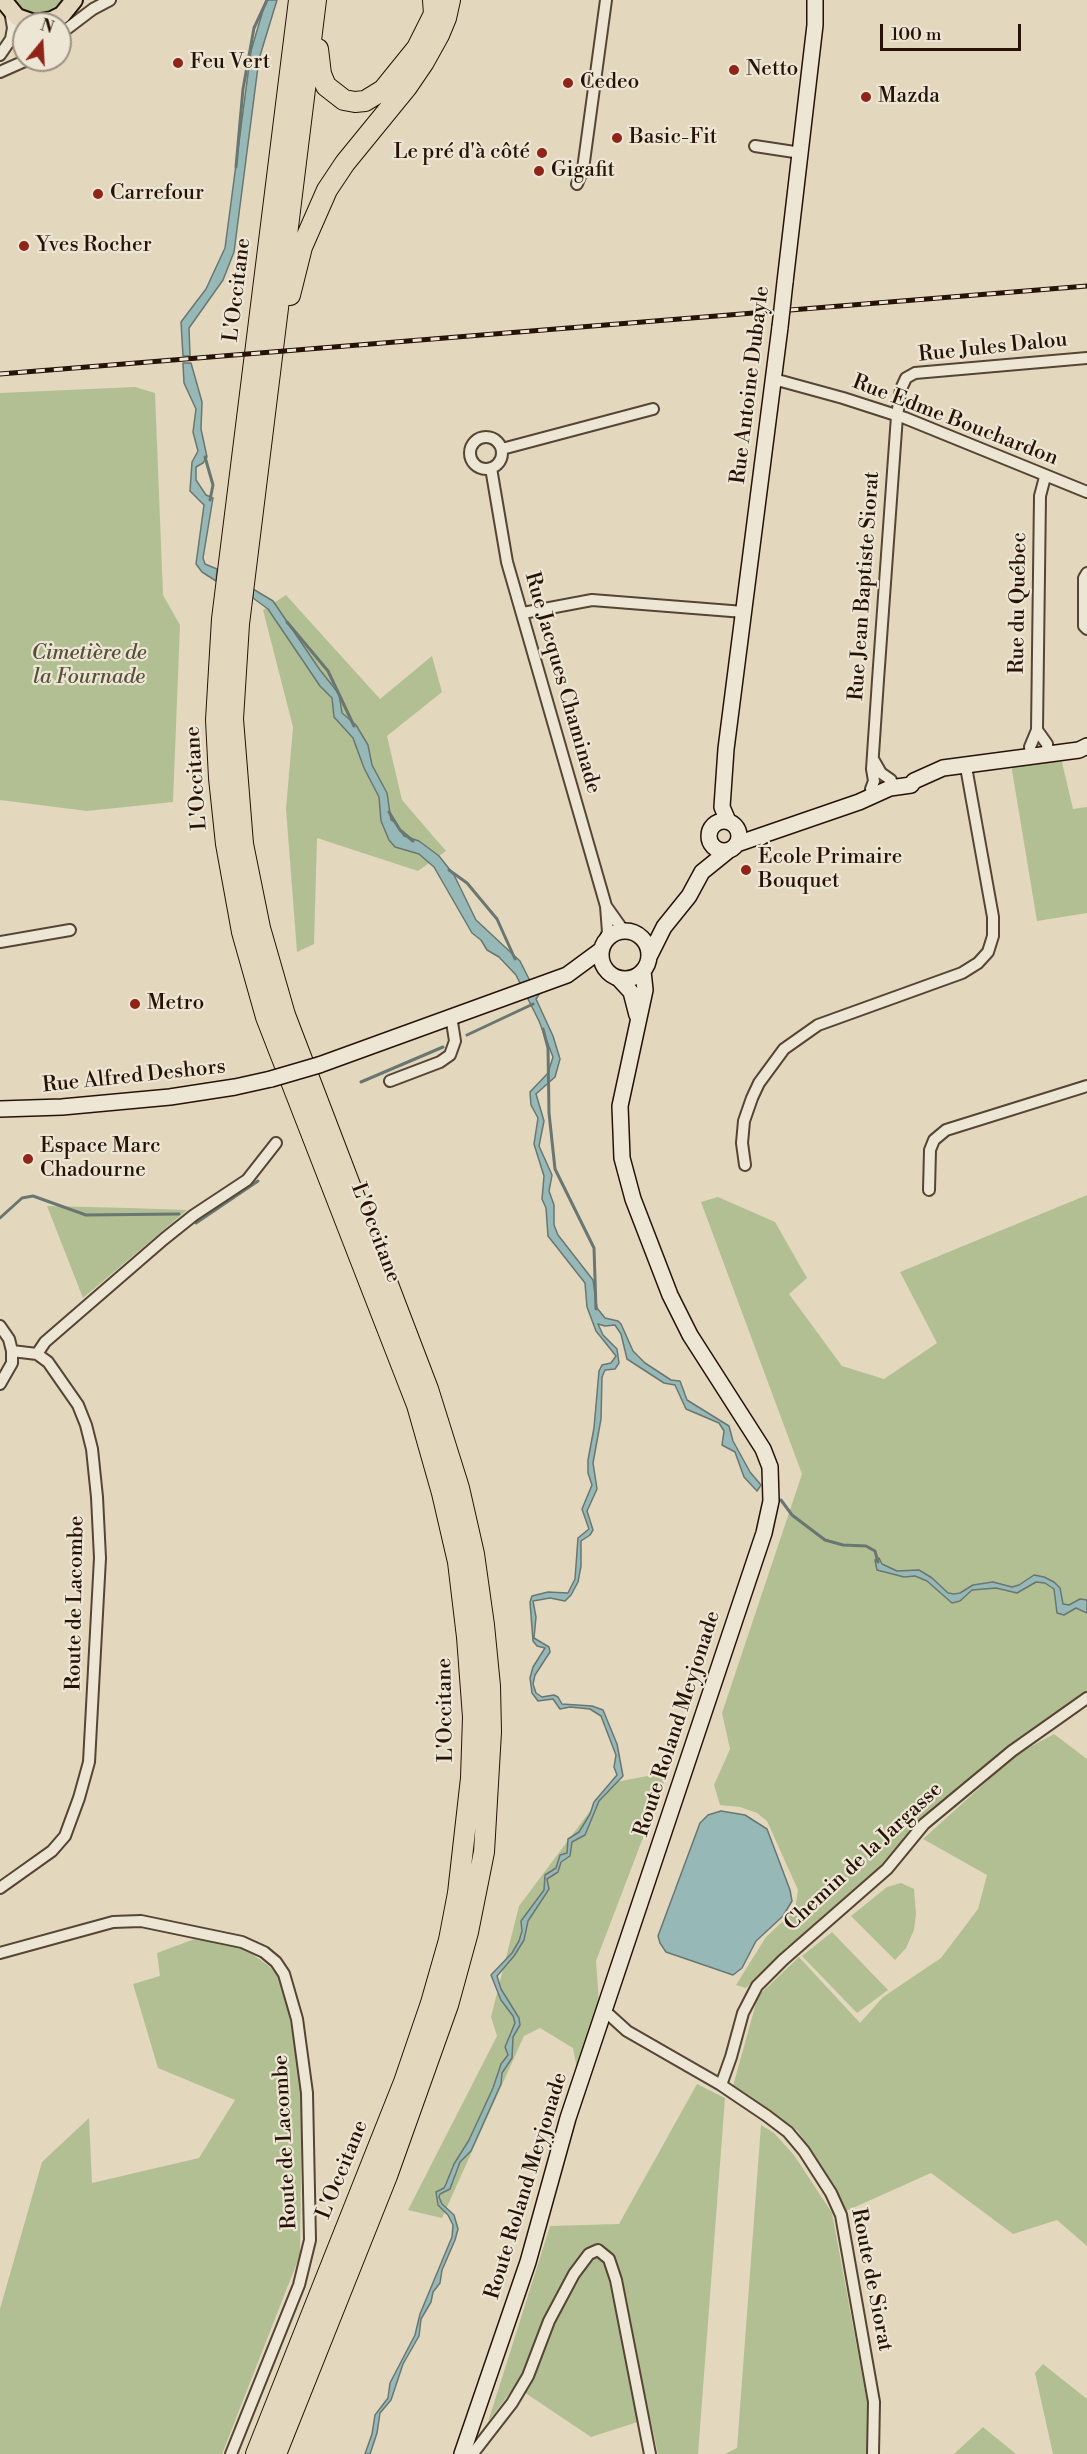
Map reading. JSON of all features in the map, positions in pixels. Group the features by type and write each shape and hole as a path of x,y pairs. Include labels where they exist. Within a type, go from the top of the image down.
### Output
{"highway":[{"path":"310,2 321,75 326,86 334,94 355,102 365,101 375,96 394,78 424,36 434,14 433,0"},
{"path":"268,382 280,342 294,278 312,220 345,162 407,87 424,62 440,35 450,0"},
{"name":"L'Occitane","path":"276,2454 387,2176 448,2005 468,1932 484,1852 490,1732 490,1686 484,1625 474,1554 459,1488 428,1389 285,1015 260,928 243,844 233,719 238,624 268,382 310,2"},
{"name":"L'Occitane","path":"256,2454 400,2092 431,2003 449,1940 458,1893 471,1778 473,1717 468,1637 458,1562 442,1493 417,1405 266,1017 242,932 226,844 216,720 222,619 310,2"}],"main road":[{"name":"Rue Antoine Dubayle","path":"704,866 733,837 722,807 726,749 801,153 815,25 815,0"},
{"name":"Rue Antoine Dubayle","path":"815,25 822,0"},
{"path":"836,805 868,799 890,788 911,785 914,781 943,768 970,765 978,758 992,754 1078,744 1085,746"},
{"name":"Rue Antoine Dubayle","path":"646,964 664,927 689,896 704,866 715,818 721,760 726,749"},
{"path":"733,837 718,822 710,834 714,848 733,837 795,820 836,805 891,780 914,781"},
{"name":"Rue Antoine Dubayle","path":"630,932 674,914"},
{"path":"451,1016 567,975 587,972 631,978 646,964 646,943 630,932 611,934 602,947 567,975"},
{"path":"602,947 603,964 614,976"},
{"name":"Route Roland Meyjonade","path":"462,2453 528,2262 568,2118 764,1533 772,1488 770,1467 763,1449 690,1335 670,1295 633,1199 622,1158 620,1106 645,990 646,964"},
{"name":"Route Roland Meyjonade","path":"614,976 631,992 638,1018"},
{"name":"Rue Alfred Deshors","path":"0,1109 62,1107 170,1097 235,1087 319,1065 451,1016"}],"street":[{"path":"72,18 110,0"},
{"path":"577,184 583,169 606,0"},
{"path":"0,55 11,39 13,28 4,3"},
{"path":"755,146 801,153"},
{"name":"Rue Jules Dalou","path":"897,416 901,389 906,378 915,374 1087,358"},
{"name":"Rue Edme Bouchardon","path":"773,382 781,381 897,416 1087,492"},
{"path":"502,449 653,409"},
{"name":"Rue Jean Baptiste Siorat","path":"870,789 874,781 873,759 897,416"},
{"path":"488,437 496,440 502,449 501,459 491,468 486,469 474,464 470,454 473,444 479,438 488,437"},
{"name":"Rue Jacques Chaminade","path":"491,468 507,562 606,906 608,932 602,947"},
{"name":"Rue du Québec","path":"1031,751 1037,730 1040,496 1045,477"},
{"path":"1087,573 1084,578 1084,626 1087,629"},
{"path":"523,613 592,600 744,612"},
{"path":"1037,730 1047,749"},
{"path":"873,759 881,772 891,780"},
{"path":"745,1165 742,1143 744,1121 759,1083 784,1049 818,1025 962,973 978,963 988,952 993,936 993,918 970,765"},
{"name":"Rue Jacques Chaminade","path":"606,906 630,932"},
{"path":"0,942 70,930"},
{"path":"390,1081 440,1062 450,1055 455,1041 451,1016"},
{"path":"929,1190 930,1150 934,1140 946,1130 1087,1086"},
{"path":"12,1351 37,1354 45,1342 164,1239 194,1215 247,1180 276,1143"},
{"path":"0,1326 9,1339 12,1351 12,1363 0,1384"},
{"name":"Route de Lacombe","path":"0,1888 52,1851 65,1836 89,1762 100,1557 92,1449 78,1405 48,1362 37,1354"},
{"name":"Chemin de la Jargasse","path":"721,2085 743,2013 757,1986 783,1960 887,1869 924,1824 1012,1751 1087,1698"},
{"name":"Route de Lacombe","path":"0,1953 113,1922 141,1921 242,1942 264,1952 276,1962 284,1974 292,1994 297,2019 307,2093 310,2241 299,2285 231,2454"},
{"name":"Route de Siorat","path":"605,2011 627,2031 721,2085 788,2132 831,2193 841,2215 874,2402 873,2454"},
{"path":"462,2453 474,2452 512,2403 528,2376 549,2321 574,2274 589,2254 598,2250 609,2259 616,2280 650,2454"}],"green space":[{"path":"10,0 67,0 53,12 24,12"},
{"name":"Cimetière de la Fournade","path":"135,387 155,393 163,595 180,625 173,802 87,811 0,800 0,393"},
{"path":"286,595 380,699 432,656 442,692 387,736 402,800 446,851 418,871 317,838 314,944 297,952 286,809 293,727 263,610"},
{"path":"1061,758 1073,809 1087,807 1087,913 1037,921 1011,764"},
{"path":"1087,1195 1087,1692 1011,1745 943,1800 909,1832 887,1860 856,1892 786,1948 746,1988 736,1985 766,1937 795,1910 798,1890 767,1821 757,1813 740,1807 720,1805 714,1785 730,1749 722,1713 802,1474 701,1202 718,1197 775,1222 807,1278 789,1294 842,1366 884,1379 937,1343 900,1272"},
{"path":"47,1206 129,1208 187,1210 83,1298"},
{"path":"1054,1734 1087,1759 1087,2246 1057,2220 1013,2234 931,2173 846,2211 798,2131 733,2086 758,1996 799,1957 860,2023 883,1997 941,1958 978,1909 987,1875 923,1839 1017,1754"},
{"path":"668,1772 596,1961 599,2003 577,2069 573,2048 540,2028 524,2036 442,2218 408,2210 497,2036 491,2017 519,1906 611,1783"},
{"path":"901,1883 914,1889 916,1914 914,1930 906,1948 895,1960 851,1916 887,1887"},
{"path":"832,1932 888,1990 857,2013 802,1956"},
{"path":"200,1937 245,1949 270,1967 283,1981 302,2087 300,2255 222,2454 0,2454 0,2309 42,2162 89,2118 92,2183 199,2158 235,2100 158,2068 133,1984 160,1976 157,1953"},
{"path":"697,2084 725,2098 698,2454 658,2454 650,2418 591,2437 515,2386 488,2422 550,2226 619,2224"},
{"path":"761,2125 774,2133 794,2155 832,2213 868,2407 868,2454 725,2454 737,2448"},
{"path":"1043,2364 1087,2399 1087,2454 1053,2454 1035,2373"},
{"path":"983,2427 1016,2454 954,2454"}],"water":[{"path":"266,0 277,0 259,59 234,252 223,280 189,328 190,356 183,356 181,322 206,289 225,248 251,51"},
{"path":"183,363 191,363 202,402 201,429 207,457 196,467 196,480 206,495 213,498 203,558 205,564 217,569 216,581 202,572 196,564 204,505 190,491 192,462 198,451 193,432 196,409 184,383"},
{"path":"253,589 273,601 339,694 342,713 356,725 368,745 372,765 387,793 391,820 395,822 404,836 419,841 439,856 454,875 476,920 520,961 532,985 540,993 536,999 553,1036 560,1059 555,1077 536,1094 544,1121 539,1146 552,1175 549,1191 554,1205 554,1225 558,1235 593,1280 597,1308 605,1318 621,1324 633,1351 645,1363 671,1380 680,1381 687,1400 729,1426 733,1441 750,1472 761,1485 757,1491 744,1477 735,1452 722,1445 724,1431 719,1423 686,1409 675,1385 664,1383 627,1359 621,1334 615,1325 598,1324 603,1335 617,1349 619,1363 615,1369 605,1370 602,1377 601,1419 593,1463 597,1489 587,1511 593,1530 581,1541 581,1566 578,1582 571,1595 565,1601 550,1598 533,1601 536,1617 534,1638 549,1647 550,1652 535,1675 533,1684 536,1693 542,1697 554,1695 562,1704 592,1706 603,1710 617,1744 623,1776 599,1801 585,1835 572,1842 570,1856 561,1862 558,1872 547,1879 549,1889 528,1921 524,1940 497,1976 501,1989 519,2018 520,2025 513,2037 512,2058 502,2073 501,2084 471,2151 460,2162 450,2189 440,2194 442,2204 454,2215 458,2229 442,2270 440,2283 433,2292 431,2302 421,2319 419,2336 403,2364 391,2400 380,2413 377,2433 370,2454 365,2454 372,2434 375,2415 388,2398 390,2383 415,2335 420,2314 452,2237 453,2225 448,2215 438,2205 436,2192 444,2188 493,2088 501,2064 508,2055 505,2047 515,2023 513,2016 501,2000 491,1975 512,1953 519,1941 522,1931 521,1921 544,1890 545,1875 556,1868 560,1855 567,1853 568,1839 579,1832 594,1802 617,1775 614,1767 616,1755 601,1716 590,1709 570,1707 560,1709 553,1699 538,1701 532,1693 530,1678 533,1667 545,1648 537,1646 533,1641 530,1602 532,1596 548,1592 568,1593 575,1579 578,1538 589,1529 582,1509 592,1485 588,1473 588,1460 594,1428 599,1371 602,1365 611,1363 616,1356 596,1331 587,1307 585,1283 548,1236 546,1208 542,1199 544,1176 534,1144 538,1118 531,1105 530,1092 548,1073 553,1057 539,1021 516,975 499,957 487,950 481,940 472,933 434,867 419,854 395,847 389,840 381,821 379,797 364,768 353,738 334,717 332,698 320,686 268,609 253,598"},
{"path":"879,1558 882,1564 897,1571 919,1570 932,1578 948,1593 954,1594 973,1585 993,1582 1012,1587 1034,1575 1044,1577 1060,1588 1063,1604 1069,1605 1080,1599 1087,1600 1087,1613 1076,1608 1064,1615 1057,1613 1054,1589 1045,1583 1036,1582 1017,1593 996,1588 972,1590 960,1601 952,1603 927,1581 915,1576 904,1577 877,1570 875,1560"},
{"path":"721,1811 745,1815 767,1829 792,1901 783,1916 756,1941 742,1968 733,1975 666,1952 658,1936 700,1823 708,1815"}],"waterway":[{"path":"236,167 243,89 254,28 267,0"},
{"path":"205,457 213,485 210,500"},
{"path":"287,622 328,671 354,726"},
{"path":"389,812 400,830 413,841"},
{"path":"449,870 467,883 497,919 515,959"},
{"path":"467,1035 533,1004"},
{"path":"543,1029 548,1048 549,1113 555,1169 594,1248 596,1309"},
{"path":"361,1082 443,1047"},
{"path":"196,1223 258,1181"},
{"path":"0,1218 22,1198 33,1196 86,1215 179,1214"},
{"path":"781,1500 792,1515 825,1540 843,1545 866,1546 875,1551 878,1562"}],"railway":[{"path":"0,374 1087,286"}],"place":[{"name":"Feu Vert","path":"178,63"},
{"name":"Netto","path":"734,70"},
{"name":"Cedeo","path":"568,83"},
{"name":"Mazda","path":"866,97"},
{"name":"Basic-Fit","path":"617,138"},
{"name":"Le pré d'à côté","path":"542,153"},
{"name":"Gigafit","path":"539,171"},
{"name":"Carrefour","path":"98,194"},
{"name":"Yves Rocher","path":"24,246"},
{"name":"École Primaire Bouquet","path":"746,870"},
{"name":"Metro","path":"135,1004"},
{"name":"Espace Marc Chadourne","path":"28,1159"}]}
